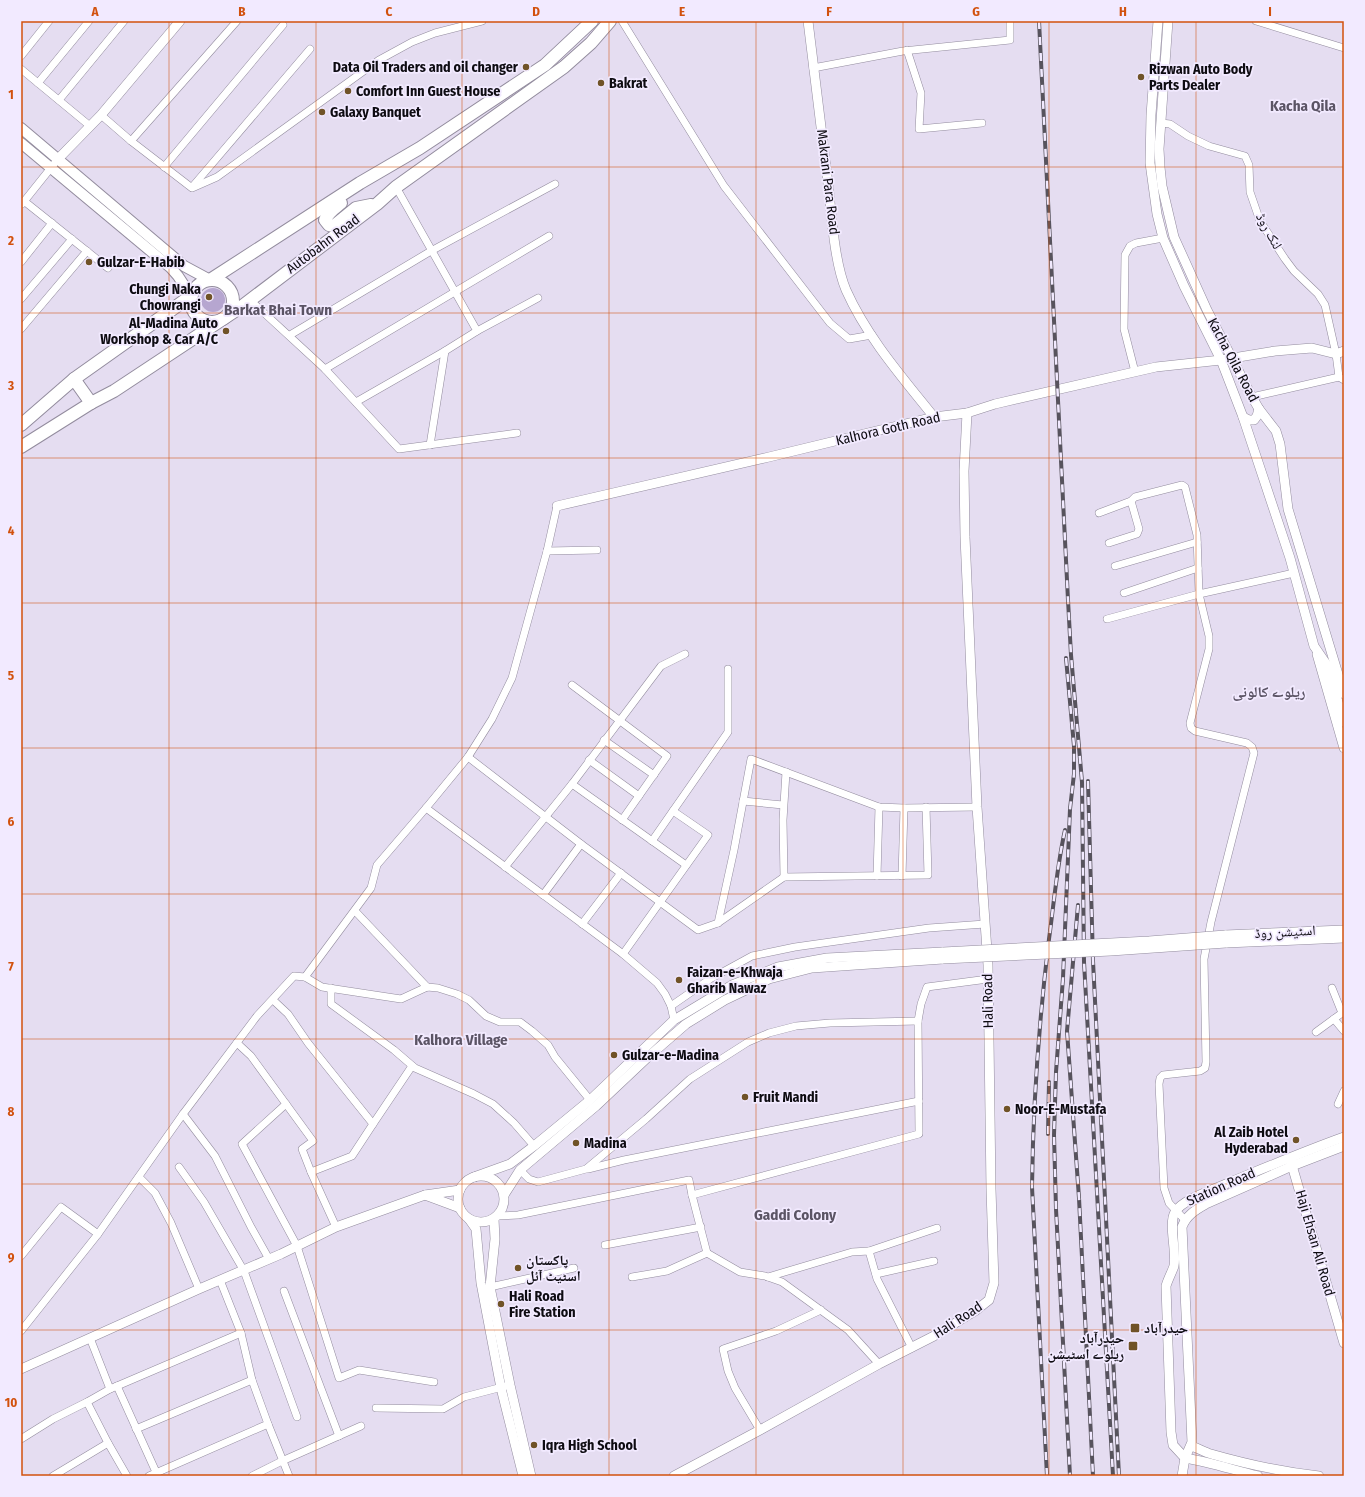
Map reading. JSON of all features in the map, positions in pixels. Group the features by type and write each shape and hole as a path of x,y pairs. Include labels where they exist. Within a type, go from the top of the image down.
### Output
{"highway":[{"name":"Autobahn Road","path":"210,280 360,183 420,148 546,66 592,21"},
{"name":"Autobahn Road","path":"21,447 91,403 114,391 250,300 376,204 396,187 564,67 591,43 610,21"},
{"path":"360,183 348,197 328,213 325,220 329,225 334,226 356,208 376,204"},
{"path":"21,425 74,379 191,296 200,284 210,280 223,283 231,294 233,301 232,308 223,318 210,322 198,317 191,306 191,296"},
{"path":"74,379 91,403"}],"main road":[{"path":"21,128 184,266 210,280"},
{"path":"21,143 171,268 191,296"}],"street":[{"path":"21,56 49,21"},
{"path":"38,83 89,21"},
{"path":"59,100 124,21"},
{"path":"108,268 52,223 23,203 58,159 101,115 180,21"},
{"path":"131,141 237,21"},
{"path":"192,188 217,177 379,60 412,42 435,33 482,21"},
{"path":"622,21 724,186 830,323 849,339 872,335"},
{"name":"Makrani Para Road","path":"808,21 832,219 840,267 848,294 872,335 895,368 934,417"},
{"path":"813,68 907,50 1010,40 1010,21"},
{"name":"Kacha Qila Road","path":"1158,21 1151,115 1150,163 1157,214 1163,238 1184,286 1221,360 1244,417 1294,573 1314,646"},
{"name":"Kacha Qila Road","path":"1168,21 1161,123 1160,167 1174,237 1207,310 1252,397 1259,409 1276,431 1280,444 1288,509 1344,694"},
{"path":"1256,21 1344,48"},
{"path":"164,166 283,25"},
{"path":"192,188 310,48"},
{"path":"907,50 921,93 919,129 982,123"},
{"path":"21,69 90,126"},
{"path":"101,115 131,141 192,188"},
{"name":"لنک روڈ","path":"1161,123 1170,124 1188,136 1209,146 1245,156 1249,165 1250,192 1260,220 1294,271 1318,294 1325,305 1340,352 1342,378"},
{"path":"290,335 431,251 555,184"},
{"path":"396,187 477,331"},
{"path":"21,262 52,223"},
{"path":"325,369 549,236"},
{"path":"1134,372 1124,329 1125,255 1130,246 1136,243 1163,238"},
{"path":"21,299 72,239"},
{"path":"21,329 87,251"},
{"path":"356,402 477,331 538,298"},
{"path":"250,300 290,335 325,369 400,449 518,433"},
{"name":"Kalhora Goth Road","path":"557,506 934,417 967,414 995,404 1156,367 1221,360 1275,351 1312,348 1340,352"},
{"path":"430,445 445,351"},
{"path":"1252,397 1342,378"},
{"path":"1244,417 1249,420 1254,420 1259,409"},
{"name":"Hali Road","path":"674,1476 879,1364 912,1348 975,1311 988,1300 994,1283 988,965 977,807 965,537 964,471 967,414"},
{"path":"1099,513 1131,501 1135,497 1182,485 1185,487 1197,542 1199,594 1209,636 1209,649 1190,723 1191,728 1195,731 1248,743 1252,746 1254,753 1211,922 1204,959 1205,1068 1200,1071 1164,1075 1160,1078 1159,1084 1164,1188 1169,1203 1184,1220"},
{"path":"1109,544 1139,532 1131,501"},
{"path":"305,977 371,888 377,865 468,757 492,719 512,678 547,551 557,506"},
{"path":"1115,566 1197,542"},
{"path":"547,551 597,550"},
{"path":"1124,593 1198,568"},
{"path":"1107,620 1199,594 1294,573"},
{"path":"1328,639 1327,665 1344,722"},
{"path":"1314,646 1327,665"},
{"path":"1314,646 1344,748"},
{"path":"505,867 572,784 661,666 685,654"},
{"path":"652,841 728,732 728,669"},
{"path":"572,686 666,756 622,820"},
{"path":"604,740 654,775"},
{"path":"468,757 545,817 698,930 718,923 784,877 928,875 926,808"},
{"path":"718,923 734,850 751,759 879,807 977,807"},
{"path":"589,760 639,796"},
{"path":"784,877 783,805 786,772"},
{"path":"572,784 686,865"},
{"path":"743,801 783,805"},
{"path":"877,876 879,807"},
{"path":"426,808 623,954 657,983 671,1006 674,1020"},
{"path":"902,876 904,808"},
{"path":"623,954 708,835 673,811"},
{"path":"543,895 581,844"},
{"path":"582,924 621,873"},
{"path":"355,911 427,987"},
{"path":"671,1006 710,979 752,956 795,947 929,928 985,924"},
{"name":"اسٹیشن روڈ","path":"1225,939 1344,930"},
{"name":"اسٹیشن روڈ","path":"1225,939 1344,938"},
{"path":"523,1476 505,1387 481,1283 476,1229 460,1208 458,1196 464,1184 474,1177 510,1164 534,1146 590,1100 674,1020 732,985 778,967 827,958 943,955 1149,941 1225,939"},
{"path":"504,1195 520,1170 596,1106 686,1024 725,1000 769,979 812,968 874,964 943,955"},
{"path":"21,1331 98,1234 183,1114 257,1016 294,976 305,977 322,987 401,999 427,987 438,988 457,994 469,1000 486,1016 500,1022 520,1022 548,1045 555,1057 590,1100"},
{"path":"692,1195 920,1134 918,1021 921,1004 927,987 988,979"},
{"path":"331,988 331,1004 394,1050 412,1066 493,1104 514,1123 534,1146"},
{"path":"1316,1032 1334,1018 1342,1014 1332,988"},
{"path":"273,1000 288,1014 308,1043 373,1124"},
{"path":"1334,1018 1344,1031"},
{"path":"586,1169 646,1119 690,1079 748,1042 769,1033 802,1026 830,1023 918,1021"},
{"path":"237,1043 251,1056 313,1140 302,1149 336,1227"},
{"path":"311,1172 352,1156 412,1066"},
{"path":"1338,1104 1344,1091"},
{"path":"520,1170 529,1179 538,1182 631,1158 919,1101"},
{"path":"286,1104 242,1144 297,1246 339,1378 359,1370 434,1382"},
{"path":"183,1114 215,1156 250,1226 269,1259"},
{"name":"Station Road","path":"1185,1458 1173,1445 1171,1432 1166,1286 1168,1276 1174,1266 1173,1224 1176,1211 1194,1198 1290,1157 1344,1137"},
{"name":"Station Road","path":"1191,1446 1192,1434 1182,1227 1184,1220 1206,1204 1292,1166 1344,1146"},
{"name":"Haji Ehsan Ali Road","path":"1290,1157 1344,1343"},
{"path":"180,1167 204,1202 244,1271 297,1417"},
{"path":"474,1177 482,1176 490,1178 502,1188 504,1195 502,1210 496,1217 490,1287 505,1387 531,1476"},
{"path":"139,1177 155,1193 171,1223 199,1289"},
{"path":"469,1219 476,1222 484,1222 496,1217 518,1215 689,1180 707,1253 740,1272 768,1277 782,1282 848,1330 879,1364"},
{"path":"21,1369 199,1289 244,1271 336,1227 425,1195 460,1190"},
{"path":"425,1195 460,1208"},
{"path":"21,1256 61,1207 98,1234"},
{"path":"605,1245 701,1227"},
{"path":"768,1277 852,1252 869,1251 937,1228"},
{"path":"869,1251 876,1274 912,1348"},
{"path":"632,1277 666,1271 707,1253"},
{"path":"876,1274 934,1261"},
{"path":"490,1287 574,1268"},
{"path":"220,1280 241,1333 252,1380 288,1476"},
{"path":"284,1291 339,1436"},
{"path":"760,1430 735,1388 728,1371 723,1349 776,1331 821,1310"},
{"path":"21,1439 53,1419 113,1388 241,1333"},
{"path":"90,1338 113,1388 136,1429 156,1472"},
{"path":"136,1429 252,1380"},
{"path":"376,1408 443,1409 464,1397 505,1387"},
{"path":"88,1402 108,1443 127,1476"},
{"path":"149,1476 268,1424"},
{"path":"252,1476 361,1426"},
{"path":"53,1476 108,1443"},
{"path":"1182,1476 1185,1458 1191,1446 1204,1452 1238,1461 1294,1473 1319,1476"},
{"path":"1185,1458 1258,1476"}],"shaded area":[{"path":"213,288 222,291 225,300 222,309 213,312 204,309 201,300 204,291"}],"railway":[{"path":"1039,21 1071,655 1082,782 1084,962 1113,1476"},
{"path":"1066,658 1074,746 1074,774 1070,809 1063,978 1056,1072 1054,1135 1056,1209 1070,1476"},
{"path":"1088,781 1093,961 1119,1476"},
{"path":"1047,1476 1032,1187 1035,1094 1042,1001 1056,884 1065,830"},
{"path":"1078,905 1067,1031 1079,1198 1093,1476"},
{"path":"1048,1134 1049,1082"}],"place":[{"name":"Data Oil Traders and oil changer","path":"526,67"},
{"name":"Rizwan Auto Body Parts Dealer","path":"1141,77"},
{"name":"Bakrat","path":"601,83"},
{"name":"Comfort Inn Guest House","path":"348,91"},
{"name":"Galaxy Banquet","path":"322,112"},
{"name":"Gulzar-E-Habib","path":"89,262"},
{"name":"Chungi Naka Chowrangi","path":"209,297"},
{"name":"Al-Madina Auto Workshop & Car A/C","path":"226,331"},
{"name":"Faizan-e-Khwaja Gharib Nawaz","path":"679,980"},
{"name":"Gulzar-e-Madina","path":"614,1055"},
{"name":"Fruit Mandi","path":"745,1097"},
{"name":"Noor-E-Mustafa","path":"1007,1109"},
{"name":"Al Zaib Hotel Hyderabad","path":"1296,1140"},
{"name":"Madina","path":"576,1143"},
{"name":"پاکستان اسٹیٹ آئل","path":"518,1268"},
{"name":"Hali Road Fire Station","path":"501,1304"},
{"name":"حیدرآباد","path":"1135,1328"},
{"name":"حیدرآباد ریلوے اسٹیشن","path":"1133,1346"},
{"name":"Iqra High School","path":"534,1445"}],"district":[{"name":"Kacha Qila","path":"1303,106"},
{"name":"Barkat Bhai Town","path":"278,310"},
{"name":"ریلوے کالونی","path":"1269,692"},
{"name":"Kalhora Village","path":"461,1040"},
{"name":"Gaddi Colony","path":"795,1215"}]}
